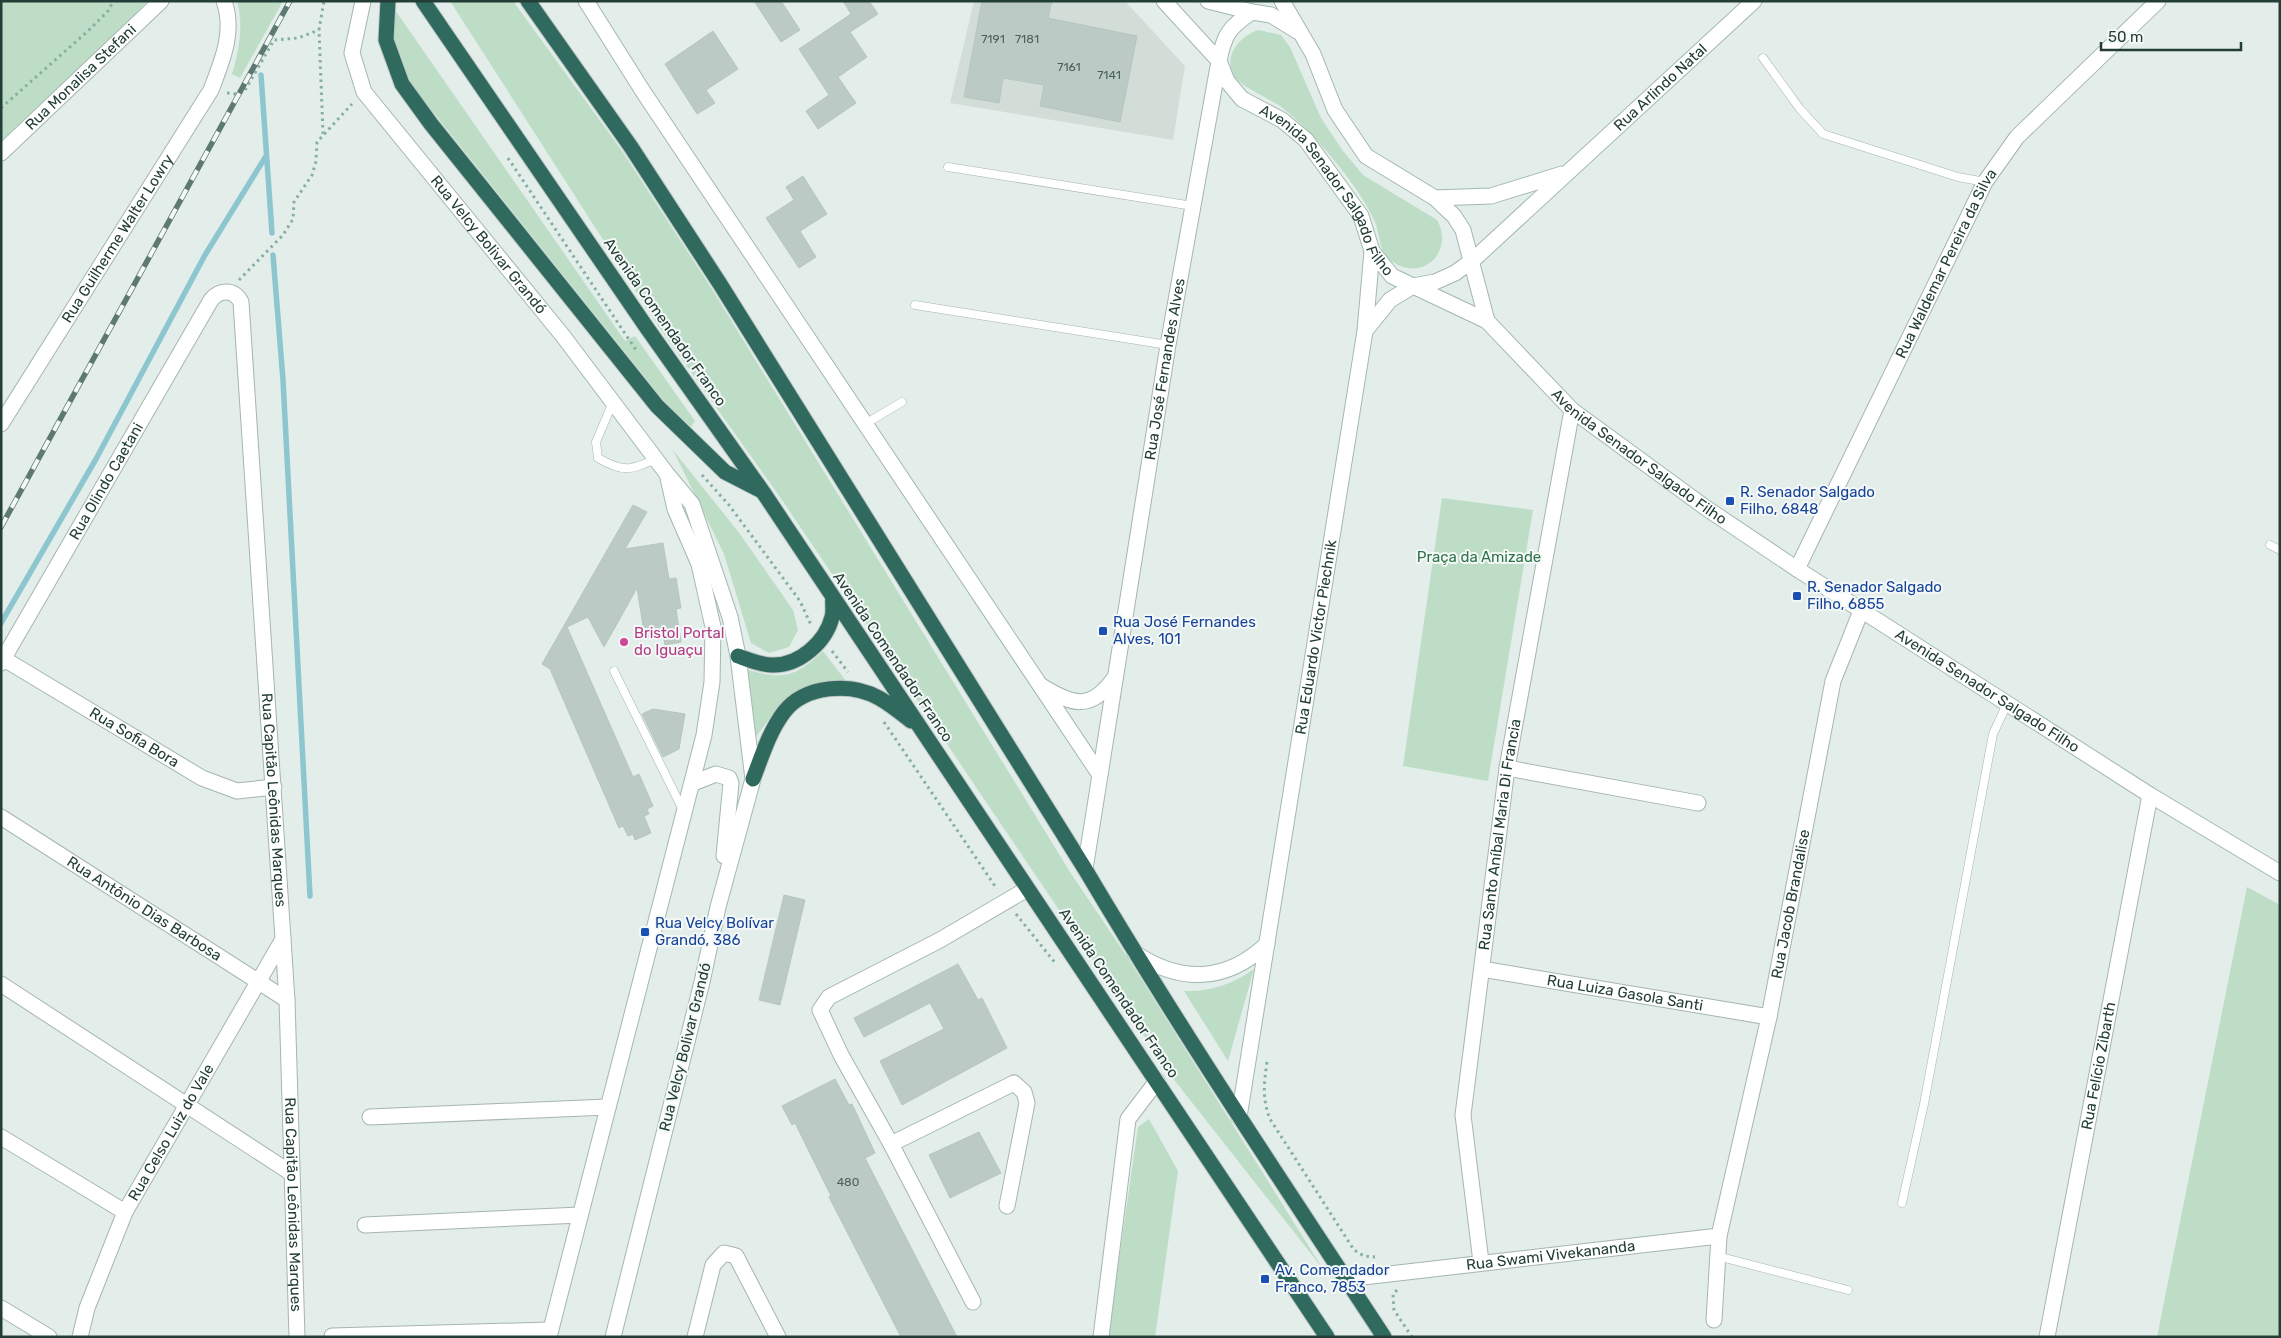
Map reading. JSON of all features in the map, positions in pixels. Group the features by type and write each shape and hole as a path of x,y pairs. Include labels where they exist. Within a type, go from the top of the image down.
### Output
{"highway":[{"path":"388,1 386,40 402,84 431,124 657,406 725,472 763,492"},
{"name":"Avenida Comendador Franco","path":"423,1 647,328 763,492 1327,1337"},
{"path":"528,1 632,147 720,284 1085,869 1134,952 1239,1117 1384,1337"},
{"path":"738,656 773,665 793,661 809,652 822,638 832,617 833,597"},
{"path":"753,779 772,732 784,711 816,691 835,688 853,689 879,698 918,726"}],"street":[{"name":"Rua Guilherme Walter Lowry","path":"1,424 211,90 227,50 227,11 224,1"},
{"name":"Rua Velcy Bolivar Grandó","path":"363,1 352,53 364,92 563,336 667,474 692,504 730,617 738,656 753,779 718,907 702,982 613,1337"},
{"path":"586,1 644,93 1100,775 1085,869"},
{"name":"Avenida Senador Salgado Filho","path":"1164,1 1219,61 1227,81 1242,99 1282,120 1306,140 1361,216 1372,251 1392,276 1487,321 1572,410 1706,508 1861,611 2150,795 2280,873"},
{"path":"1208,1 1251,7 1272,15 1301,34"},
{"path":"1282,1 1313,54 1335,110 1366,156 1435,198 1454,216 1463,230 1487,321"},
{"name":"Rua Arlindo Natal","path":"1413,286 1435,282 1472,260 1754,1"},
{"name":"Rua Waldemar Pereira da Silva","path":"1797,569 1985,182 2017,137 2158,1"},
{"name":"Rua Monalisa Stefani","path":"1,153 159,2"},
{"name":"Rua José Fernandes Alves","path":"1100,775 1168,345 1219,61 1223,41 1234,23 1251,7"},
{"name":"Rua Arlindo Natal","path":"1435,198 1491,196 1566,173"},
{"name":"Rua Eduardo Victor Piechnik","path":"1239,1117 1366,331 1372,251"},
{"name":"Rua Eduardo Victor Piechnik","path":"1366,331 1390,300 1413,286"},
{"name":"Rua Olindo Caetani","path":"2,661 211,300 216,295 229,292"},
{"name":"Rua Capitão Leônidas Marques","path":"229,292 237,295 241,302 274,787 287,1000 296,1337"},
{"name":"Rua Santo Aníbal Maria Di Francia","path":"1481,1262 1463,1115 1507,768 1572,410"},
{"name":"Rua Velcy Bolivar Grandó","path":"550,1334 693,783 704,735 712,682 713,627 699,564 675,509 667,474"},
{"name":"Rua Jacob Brandalise","path":"1720,1236 1769,1017 1833,682 1861,611"},
{"name":"Rua Sofia Bora","path":"2,661 202,778 237,791 274,787"},
{"path":"1040,686 1067,701 1076,703 1093,700 1104,692 1116,676"},
{"path":"1507,768 1698,803"},
{"path":"693,783 716,774 728,778 731,783 718,907"},
{"name":"Rua Felício Zibarth","path":"2047,1337 2150,795"},
{"name":"Rua Antônio Dias Barbosa","path":"1,817 287,1000"},
{"path":"974,1302 891,1144 840,1055 820,1010 829,997 940,940 1027,889"},
{"name":"Rua Celso Luiz do Vale","path":"80,1337 87,1308 126,1212 283,939"},
{"path":"1134,952 1153,965 1180,974 1205,974 1239,965 1267,944"},
{"name":"Rua Luiza Gasola Santi","path":"1482,969 1769,1017"},
{"path":"1,984 291,1173"},
{"path":"1102,1337 1128,1120 1157,1081"},
{"path":"891,1144 1014,1083 1024,1092 1027,1103 1007,1206"},
{"path":"370,1117 608,1107"},
{"path":"1,1137 126,1212"},
{"path":"365,1225 580,1215"},
{"path":"1714,1320 1717,1256 1720,1236"},
{"name":"Rua Swami Vivekananda","path":"1346,1279 1720,1236"},
{"path":"695,1337 713,1264 724,1253 736,1256 778,1337"},
{"path":"1,1308 49,1337"},
{"path":"332,1336 550,1334"}],"lane":[{"path":"1763,58 1800,108 1823,134 1958,177 1985,182"},
{"path":"948,167 1193,206"},
{"path":"915,305 1168,345"},
{"path":"613,402 596,442 598,458 616,468 635,468 656,459"},
{"path":"865,424 902,402"},
{"path":"2270,545 2280,550"},
{"path":"614,671 685,814"},
{"path":"1902,1203 1924,1104 1993,734 2007,704"},
{"path":"1717,1256 1848,1290"}],"path":[{"path":"1,108 88,31 109,10 113,1"},
{"path":"323,135 319,30 324,1"},
{"path":"211,90 237,94 244,92 274,40 298,38 319,30"},
{"path":"229,292 264,252 283,235 293,219 294,202 312,175 316,161 317,142 364,92"},
{"path":"503,150 630,340"},
{"path":"698,471 729,505 800,601 810,625"},
{"path":"829,646 849,674"},
{"path":"1268,1054 1263,1089 1264,1104 1270,1119 1354,1250 1364,1256 1379,1258"},
{"path":"1398,1290 1393,1294 1394,1310 1412,1337"}],"shaded area":[{"path":"974,1 1125,1 1185,66 1173,140 950,103"}],"green space":[{"path":"1,1 147,1 122,30 1,141"},
{"path":"237,1 283,1 240,78 232,74 240,38"},
{"path":"450,1 513,1 622,151 710,286 1070,872 1130,961 1323,1269 1172,1077 780,497 659,327"},
{"path":"395,10 625,341 635,336 695,421 691,427 664,401 417,92 392,52"},
{"path":"1258,30 1281,35 1290,47 1321,118 1343,151 1363,175 1437,220 1442,243 1439,253 1433,260 1424,266 1415,268 1404,267 1388,258 1382,249 1375,222 1369,209 1332,158 1314,137 1285,110 1238,81 1231,70 1230,62 1234,49 1245,37"},
{"path":"673,450 740,534 793,610 798,630 789,647 769,653 751,643 724,554"},
{"name":"Praça da Amizade","path":"1442,498 1533,510 1488,781 1403,766"},
{"path":"823,651 846,681 806,689 780,704 755,738 745,669 769,675 787,674 804,667"},
{"path":"2247,887 2280,905 2280,1337 2157,1337"},
{"path":"1254,969 1228,1061 1184,991 1203,990 1221,986 1238,979"},
{"path":"1149,1119 1178,1171 1155,1337 1108,1336 1138,1127"}],"building":[{"path":"754,1 781,1 800,30 781,42"},
{"path":"843,1 869,1 878,14 850,32 867,57 838,77 856,103 818,129 806,111 829,95 799,49 851,14"},
{"path":"982,1 1052,1 1048,18 1137,36 1120,122 1040,106 1044,85 1003,78 999,103 964,97"},
{"path":"713,31 738,69 706,90 715,103 697,114 665,64"},
{"path":"803,176 827,214 800,231 816,257 799,268 766,218 794,200 786,187"},
{"path":"633,505 647,512 625,549 663,543 669,579 676,578 681,608 676,609 681,642 665,645 663,634 645,638 637,588 604,647 588,617 567,627 633,777 639,774 653,806 647,809 649,814 644,816 651,833 635,840 633,834 628,836 623,826 619,828 550,669 542,664"},
{"path":"653,709 685,714 679,749 663,757 642,714"},
{"path":"784,895 805,900 780,1005 759,1000"},
{"path":"958,964 978,1000 982,998 1007,1048 902,1105 880,1061 944,1029 930,1003 864,1037 854,1018"},
{"path":"835,1079 849,1105 852,1104 875,1153 865,1158 957,1337 901,1337 829,1197 831,1196 795,1123 792,1125 782,1106"},
{"path":"979,1132 1001,1173 950,1198 929,1155"}],"waterway":[{"path":"261,75 272,233"},
{"path":"1,623 96,459 205,255 266,156"},
{"path":"273,255 283,380 310,896"}],"railway":[{"path":"1,527 290,1"}],"place":[{"name":"R. Senador Salgado Filho, 6848","path":"1730,501"},
{"name":"R. Senador Salgado Filho, 6855","path":"1797,596"},
{"name":"Rua José Fernandes Alves, 101","path":"1103,631"},
{"name":"Bristol Portal do Iguaçu","path":"624,642"},
{"name":"Rua Velcy Bolívar Grandó, 386","path":"645,932"},
{"name":"Av. Comendador Franco, 7853","path":"1265,1279"}]}
